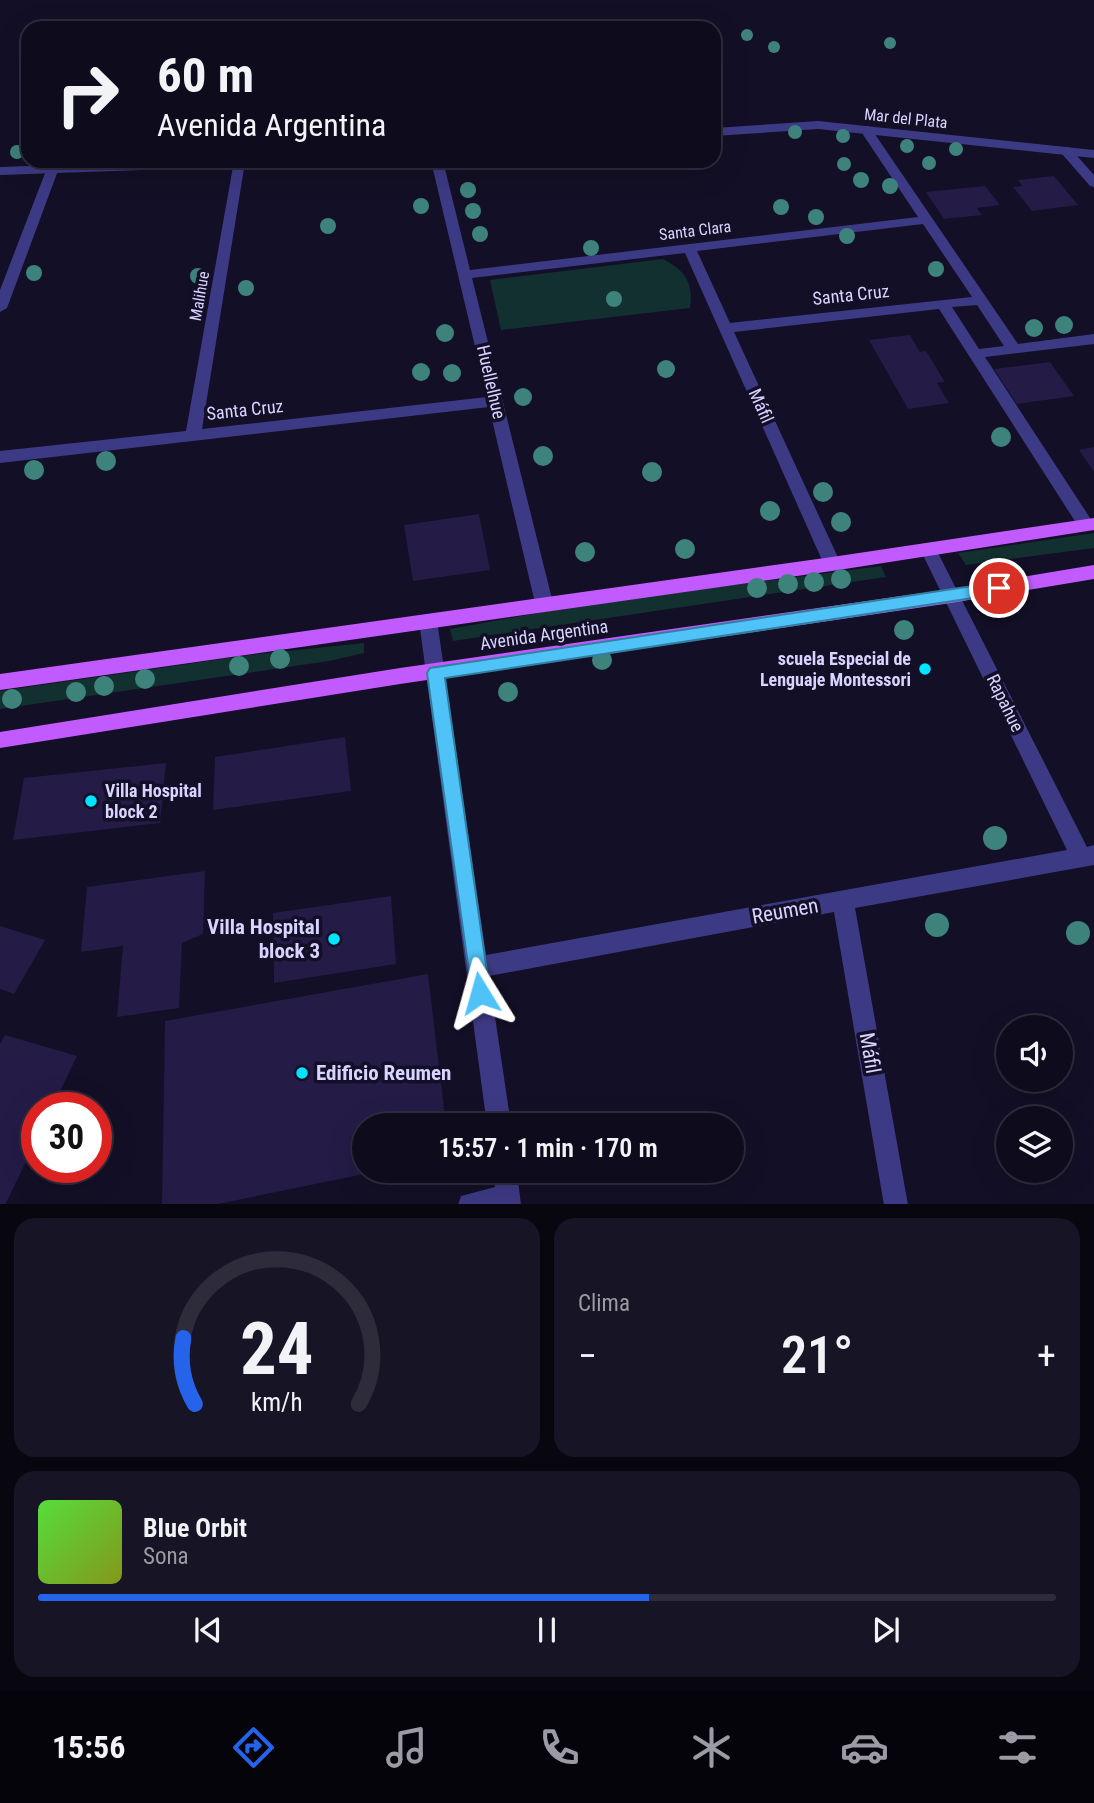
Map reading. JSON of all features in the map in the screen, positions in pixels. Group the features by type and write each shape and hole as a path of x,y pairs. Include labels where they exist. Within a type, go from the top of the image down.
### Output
{"main road":[{"name":"Avenida Argentina","path":"0,682 1090,525"},
{"name":"Avenida Argentina","path":"0,740 400,676 436,673 951,596 1094,572"}],"street":[{"name":"Mar del Plata","path":"721,132 818,125 1094,154"},
{"path":"866,130 1014,349"},
{"path":"1066,151 1094,183"},
{"path":"0,171 52,168 3,291 0,308"},
{"name":"Malihue","path":"193,435 238,168"},
{"name":"Huellelhue","path":"439,168 544,603"},
{"name":"Santa Clara","path":"466,275 927,220"},
{"name":"Máfil","path":"689,248 832,564"},
{"name":"Santa Cruz","path":"725,328 981,299"},
{"path":"943,304 1090,525"},
{"path":"975,354 1094,339"},
{"name":"Santa Cruz","path":"0,457 495,401"},
{"name":"Rapahue","path":"928,549 1087,856"},
{"path":"428,621 497,1113"},
{"name":"Reumen","path":"477,967 1087,856"},
{"name":"Máfil","path":"844,901 896,1204"},
{"path":"480,1204 509,1201 507,1183"}],"green space":[{"path":"663,259 686,278 690,291 690,308 501,330 490,280"},
{"path":"1094,533 1094,548 966,565 958,553"},
{"path":"881,566 886,577 453,641 450,629 587,604"},
{"path":"364,643 364,653 329,661 0,709 0,691 250,655"}],"building":[{"path":"1054,176 1078,205 1032,211 1013,187 1022,186 1018,180"},
{"path":"985,186 1000,205 977,208 982,215 944,219 926,192"},
{"path":"910,335 920,352 926,351 945,382 937,383 949,403 908,409 869,340"},
{"path":"1050,362 1074,396 1017,404 994,369"},
{"path":"1094,447 1094,472 1079,450"},
{"path":"479,514 490,570 413,581 404,525"},
{"path":"345,737 351,791 213,810 215,757"},
{"name":"Villa Hospital block 2","path":"166,763 160,823 13,840 24,778"},
{"path":"205,871 203,934 182,943 179,1008 117,1017 123,946 81,952 87,887"},
{"name":"Villa Hospital block 3","path":"391,896 396,964 274,983 273,913"},
{"path":"0,926 45,940 14,994 0,989"},
{"name":"Edificio Reumen","path":"428,974 445,1113 352,1113 352,1177 218,1204 162,1204 165,1021"},
{"path":"5,1035 77,1056 60,1092 21,1092 21,1172 5,1204 0,1204 0,1044"}],"place":[{"name":"scuela Especial de Lenguaje Montessori","path":"925,669"},
{"name":"Villa Hospital block 2","path":"91,801"},
{"name":"Villa Hospital block 3","path":"334,939"},
{"name":"Edificio Reumen","path":"302,1073"}],"route":[{"path":"480,993 436,673 999,588"}]}
